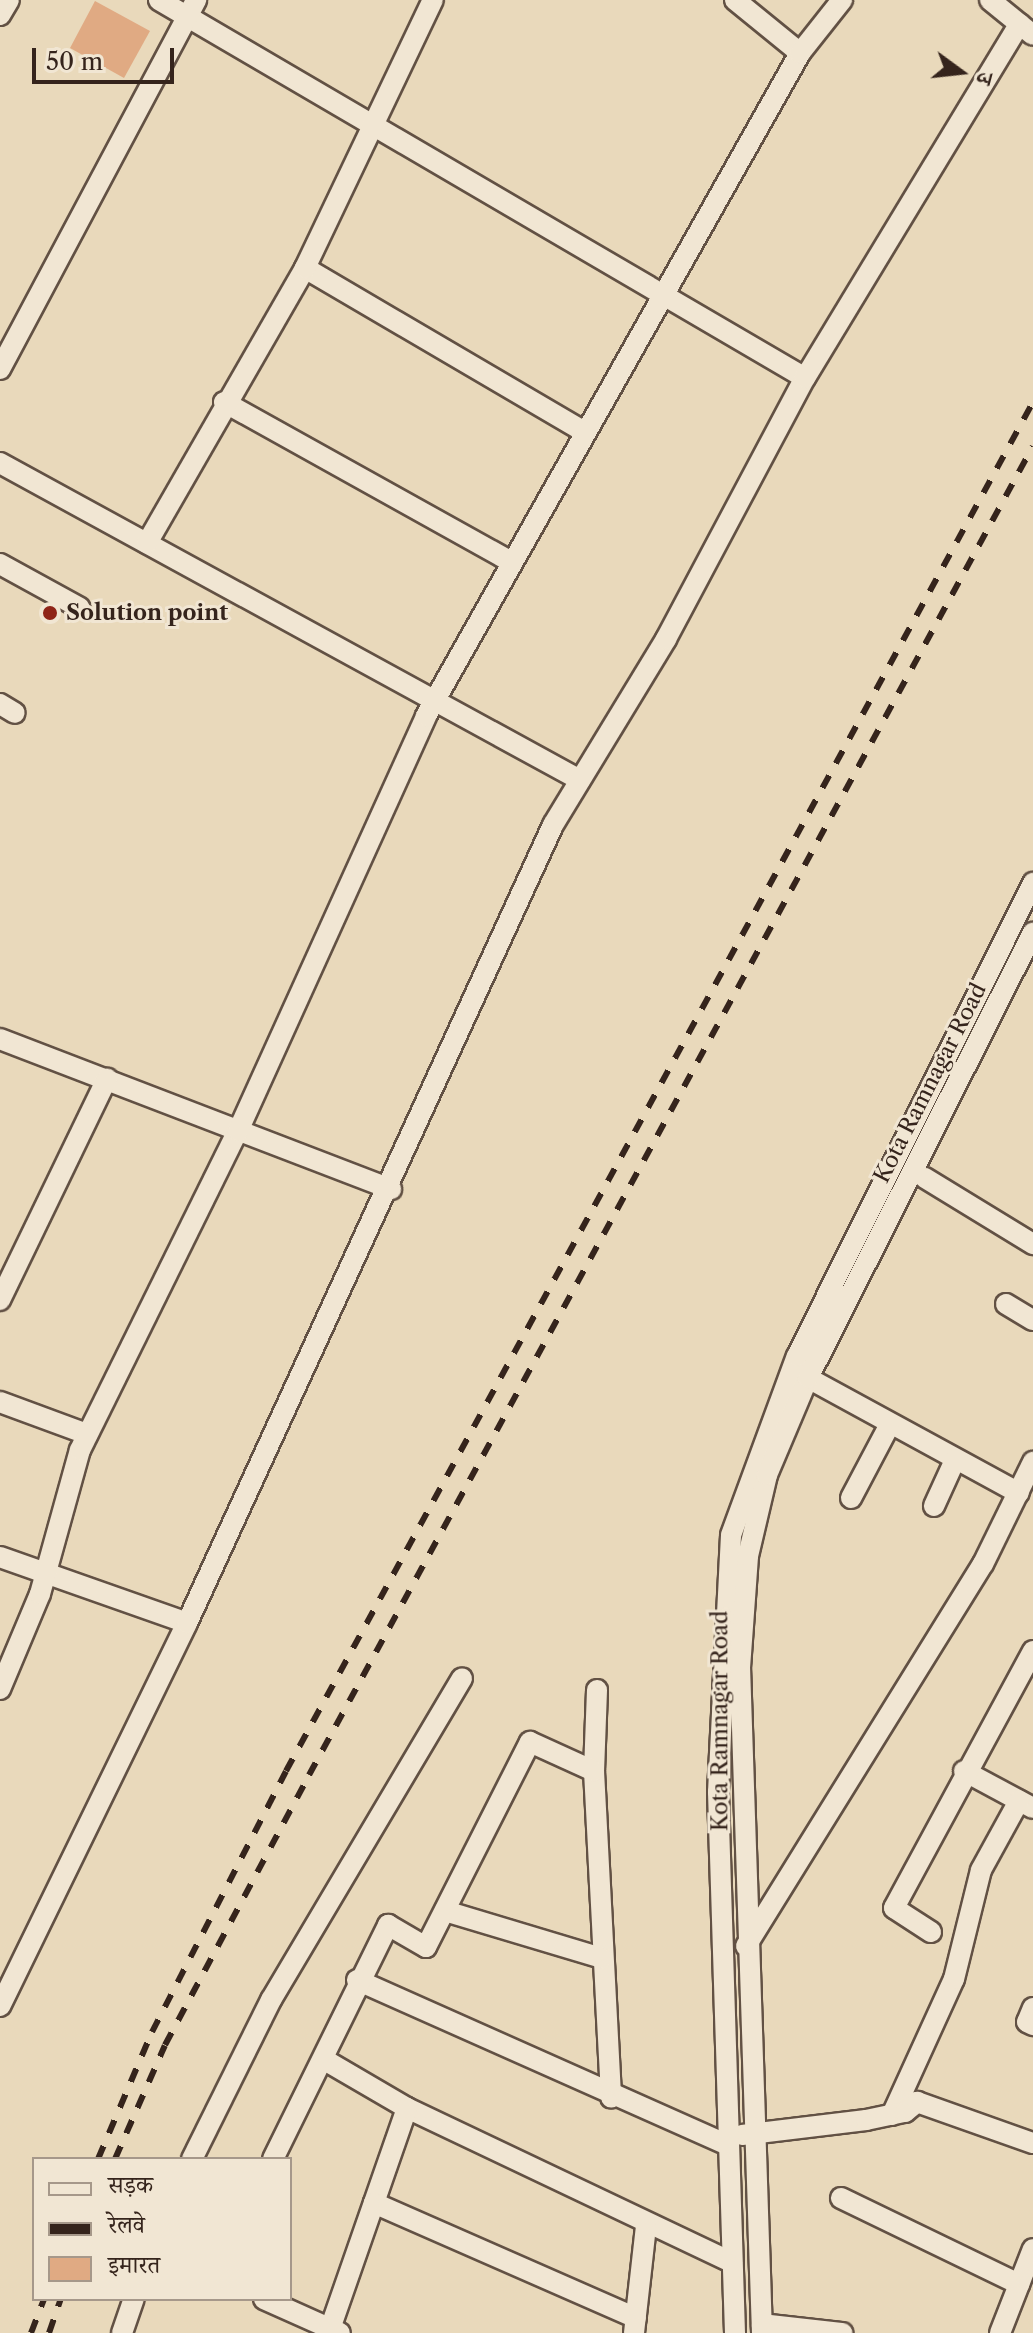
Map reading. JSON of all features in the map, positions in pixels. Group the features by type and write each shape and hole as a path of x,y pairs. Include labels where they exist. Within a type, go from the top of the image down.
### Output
{"street":[{"path":"0,15 9,0"},
{"path":"159,0 192,8 375,126 805,378"},
{"path":"147,543 224,402 305,268 433,0"},
{"path":"735,0 800,53"},
{"path":"0,1689 47,1571 87,1434 238,1131 433,704 661,292 800,53 842,0"},
{"path":"0,2006 187,1623 283,1404 391,1189 580,780 666,639 805,378 1026,30 990,0"},
{"path":"0,369 8,338 192,8"},
{"path":"305,268 585,432"},
{"path":"224,402 511,562"},
{"path":"0,463 433,704 580,780"},
{"path":"0,564 80,608"},
{"path":"735,2333 718,1792 731,1535 797,1356 1033,883"},
{"name":"Kota Ramnagar Road","path":"762,2328 752,2134 740,1668 748,1556 767,1475 808,1378 1033,933"},
{"path":"0,1039 391,1189"},
{"path":"0,1300 107,1079"},
{"path":"925,1178 1033,1244"},
{"path":"1006,1304 1033,1320"},
{"path":"808,1378 889,1426 1019,1493"},
{"path":"0,1402 87,1434"},
{"path":"851,1498 889,1426"},
{"path":"934,1506 955,1460"},
{"path":"746,1946 815,1842 1019,1493 1033,1462"},
{"path":"0,1557 47,1571 187,1623"},
{"path":"931,1932 894,1908 964,1771 1033,1651"},
{"path":"193,2157 271,2000 462,1678"},
{"path":"597,1690 594,1771 611,2098"},
{"path":"274,2157 323,2059 357,1980 388,1925 426,1947 530,1742 594,1771"},
{"path":"892,2115 954,1979 981,1870 1026,1804 964,1771"},
{"path":"445,1911 602,1958"},
{"path":"357,1980 451,2016 611,2098 727,2141 752,2134 892,2115 917,2102 1033,2143"},
{"path":"1033,2008 1027,2022 1033,2025"},
{"path":"323,2059 407,2108 646,2226 732,2262"},
{"path":"268,2301 335,2331 407,2108"},
{"path":"841,2198 1019,2284"},
{"path":"374,2203 635,2325 646,2226"},
{"path":"1000,2333 1033,2249"},
{"path":"122,2333 133,2301"},
{"path":"762,2328 842,2333"}],"building":[{"path":"95,1 150,31 124,78 70,48"}],"railway":[{"path":"99,2157 152,2032 286,1771 1033,402"},
{"path":"116,2157 165,2045 309,1775 1033,446"},
{"path":"31,2333 43,2301"},
{"path":"49,2333 60,2301"}],"place":[{"name":"Solution point","path":"50,613"}]}
